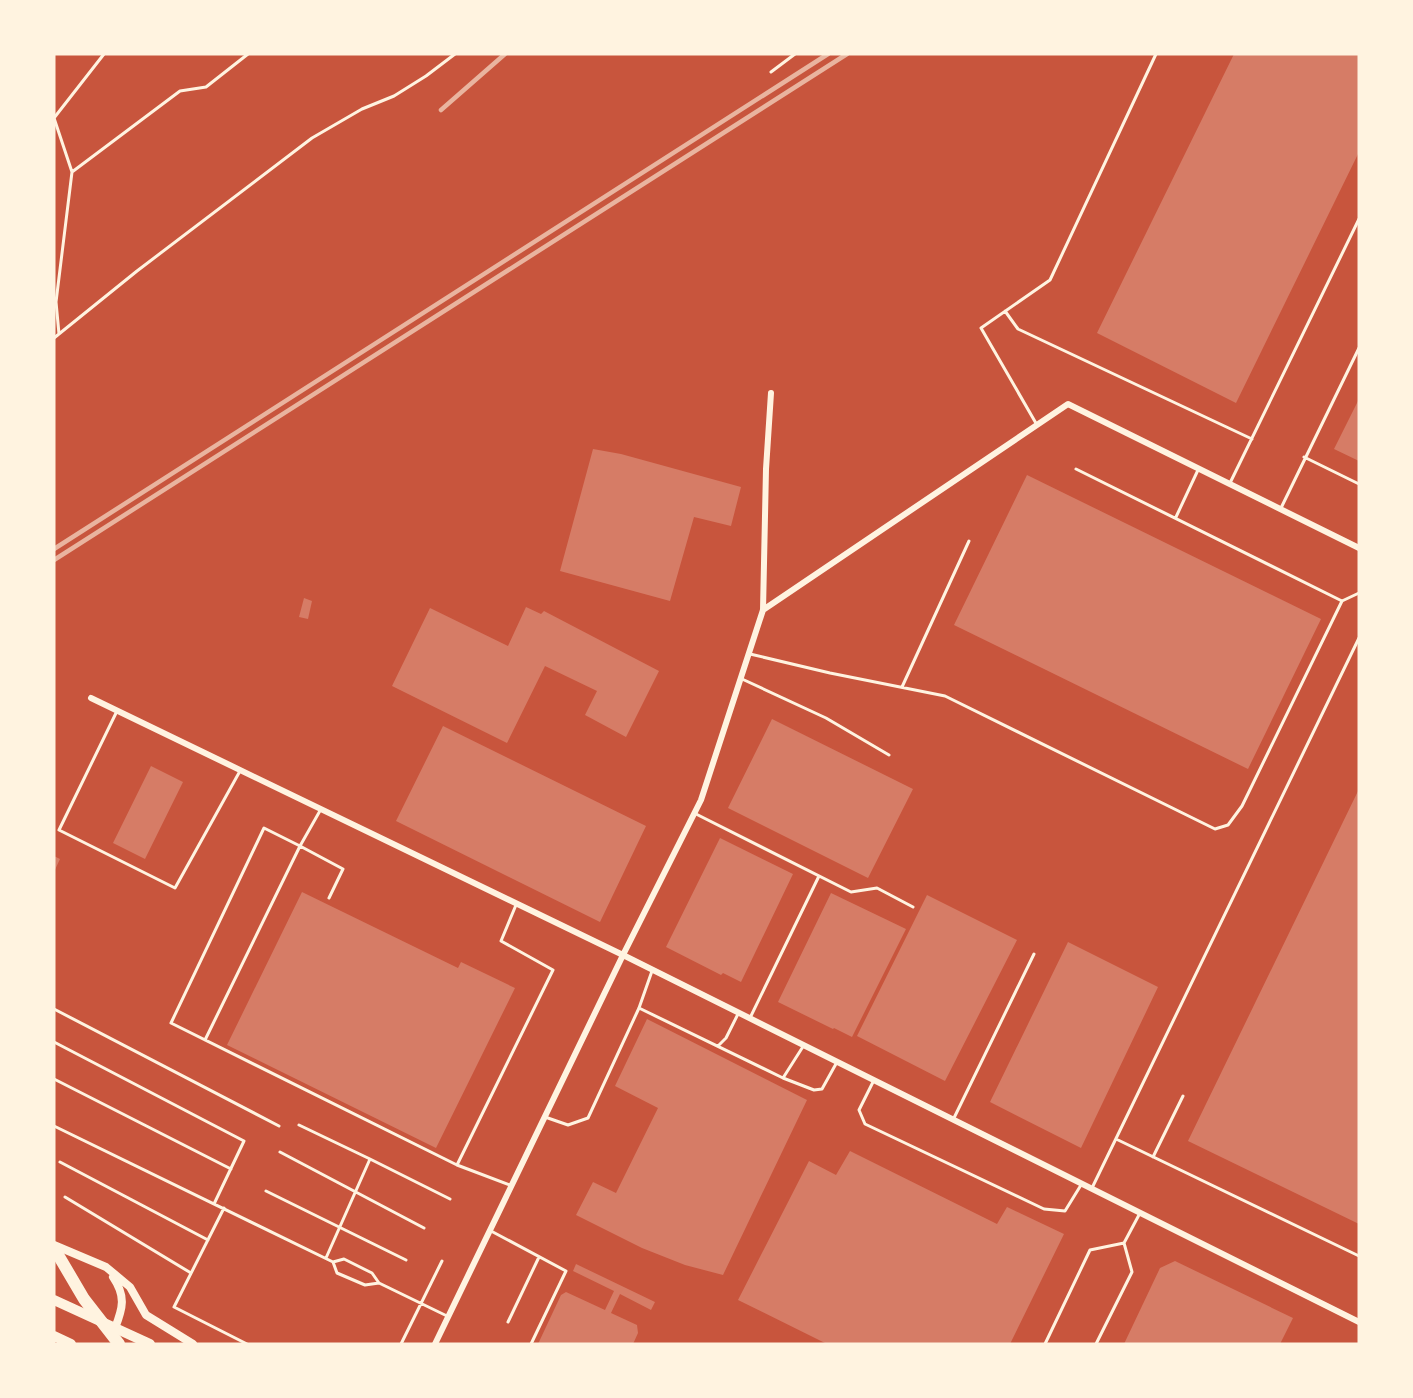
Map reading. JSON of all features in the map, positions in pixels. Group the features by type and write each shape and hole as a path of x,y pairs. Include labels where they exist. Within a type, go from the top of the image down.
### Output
{"highway":[{"path":"54,1247 84,1299 119,1344"}],"main road":[{"path":"54,1300 150,1344"},
{"path":"54,1336 70,1344"}],"street":[{"path":"435,1344 623,954 701,800 763,610 766,469 771,393"},
{"path":"763,610 1068,404 1359,548"},
{"path":"91,698 623,954 1359,1322"},
{"path":"54,1247 106,1267 130,1287 146,1315 193,1344"},
{"path":"106,1267 117,1284 123,1300 115,1329"}],"lane":[{"path":"59,334 56,302 72,172 54,118 104,54"},
{"path":"72,172 180,91 206,87 248,54"},
{"path":"54,338 165,249 312,138 362,110 394,96 455,54"},
{"path":"771,72 795,54"},
{"path":"1037,425 981,328 1050,280 1156,54"},
{"path":"1230,483 1359,219"},
{"path":"1005,311 1018,328 1252,439"},
{"path":"1281,508 1359,348"},
{"path":"1304,457 1359,484"},
{"path":"1176,517 1199,468"},
{"path":"1076,469 1342,601"},
{"path":"902,687 969,541"},
{"path":"748,654 945,696 1215,829 1227,825 1242,806 1342,601 1359,593"},
{"path":"1092,1188 1359,638"},
{"path":"740,678 826,718 890,755"},
{"path":"117,711 59,830 175,888 240,770"},
{"path":"204,1040 300,846 321,809"},
{"path":"694,813 851,892 877,888 913,907"},
{"path":"329,898 343,869 264,828 171,1023 457,1165 512,1185"},
{"path":"750,1018 819,876"},
{"path":"457,1165 554,970 501,941 517,903"},
{"path":"953,1120 1034,954"},
{"path":"545,1117 568,1125 588,1118 639,1008 653,969"},
{"path":"639,1008 783,1078 814,1089 822,1089 837,1061"},
{"path":"54,1009 279,1126"},
{"path":"718,1046 726,1038 739,1012"},
{"path":"54,1042 244,1141 214,1204"},
{"path":"783,1078 804,1045"},
{"path":"54,1078 231,1169"},
{"path":"874,1080 860,1110 865,1124 1044,1209 1065,1211 1082,1184"},
{"path":"1153,1157 1183,1096"},
{"path":"299,1125 450,1199"},
{"path":"54,1126 326,1258 333,1262 337,1273 365,1285 379,1283"},
{"path":"1116,1139 1359,1257"},
{"path":"280,1152 424,1228"},
{"path":"326,1258 370,1159"},
{"path":"60,1162 208,1240"},
{"path":"266,1191 406,1260"},
{"path":"64,1197 191,1273"},
{"path":"224,1208 174,1307 247,1344"},
{"path":"1096,1344 1132,1272 1124,1243 1140,1213"},
{"path":"489,1231 566,1271 531,1344"},
{"path":"1046,1344 1090,1250 1124,1243"},
{"path":"508,1322 539,1257"},
{"path":"333,1262 344,1259 372,1273 379,1283 448,1316"},
{"path":"400,1344 442,1261"}],"building":[{"path":"1234,54 1359,54 1359,152 1236,403 1097,333"},
{"path":"1359,399 1359,461 1334,449"},
{"path":"593,449 621,454 741,487 731,526 694,517 670,601 560,571"},
{"path":"1027,475 1321,619 1248,769 954,625"},
{"path":"304,598 312,601 308,619 299,617"},
{"path":"526,607 541,614 544,611 659,671 626,737 585,715 597,691 545,666 507,743 392,686 430,608 508,646"},
{"path":"772,719 913,789 868,878 728,808"},
{"path":"443,726 646,826 600,922 396,821"},
{"path":"151,766 183,782 145,859 113,843"},
{"path":"1359,789 1359,1224 1188,1141"},
{"path":"720,838 793,874 741,982 723,973 721,975 666,947"},
{"path":"54,856 60,859 54,872"},
{"path":"302,892 458,968 461,962 515,988 436,1148 227,1045"},
{"path":"831,893 906,929 852,1037 778,1002"},
{"path":"927,895 1017,940 945,1081 857,1036"},
{"path":"1068,942 1158,987 1081,1148 990,1102"},
{"path":"647,1019 807,1100 723,1275 685,1265 642,1248 576,1215 593,1182 616,1193 658,1108 615,1086"},
{"path":"850,1151 997,1224 1007,1207 1064,1234 1010,1344 827,1344 738,1300 809,1161 836,1175"},
{"path":"1175,1261 1293,1318 1280,1344 1124,1344 1160,1268"},
{"path":"576,1264 655,1302 651,1310 620,1294 611,1313 637,1325 638,1333 633,1344 538,1344 561,1295 566,1292 605,1310 614,1291 573,1271"}],"railway":[{"path":"441,110 505,54"},
{"path":"54,549 828,54"},
{"path":"54,560 847,54"}]}
